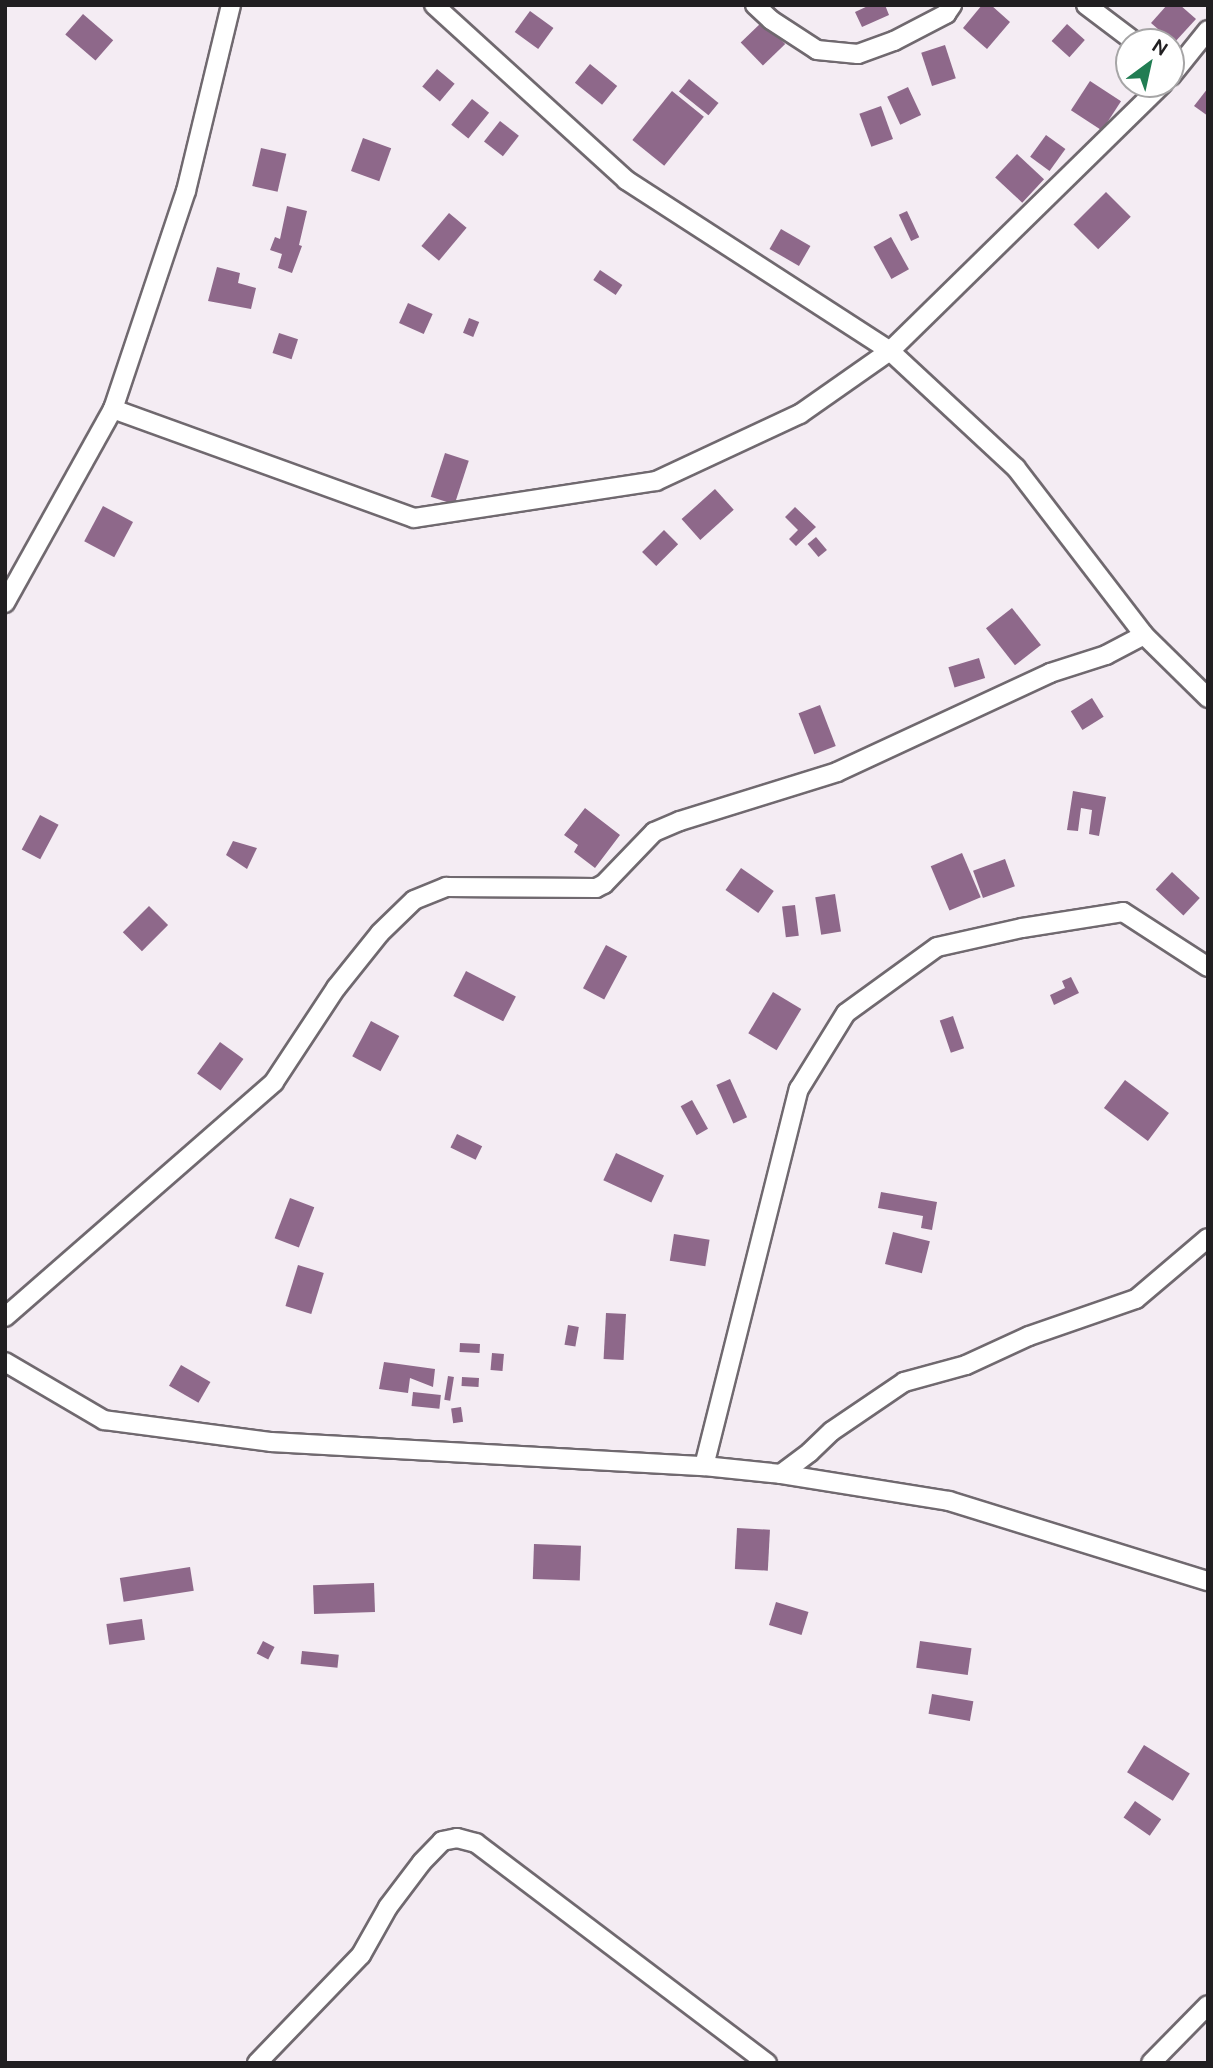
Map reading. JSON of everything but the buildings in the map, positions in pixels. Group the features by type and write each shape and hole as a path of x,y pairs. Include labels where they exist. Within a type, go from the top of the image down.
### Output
{"street":[{"path":"5,603 113,410 186,191 231,5"},
{"path":"434,5 626,180 890,351 1016,468 1144,635 1208,698"},
{"path":"755,5 771,20 817,50 858,54 946,14 952,5"},
{"path":"1086,5 1116,28"},
{"path":"1185,57 1208,30"},
{"path":"113,410 414,518 656,481 800,414 890,351 1147,98"},
{"path":"5,1317 274,1082 336,988 380,933 414,900 446,887 596,888 604,884 654,832 680,821 837,772 1051,673 1106,655 1144,635"},
{"path":"704,1466 799,1089 846,1013 937,947 1022,928 1123,912 1208,967"},
{"path":"781,1474 810,1452 832,1430 904,1382 967,1365 1030,1336 1136,1299 1208,1238"},
{"path":"5,1362 104,1420 271,1442 704,1466 781,1474 949,1501 1208,1581"},
{"path":"257,2063 361,1955 388,1907 422,1862 442,1841 457,1839 476,1843 767,2063"},
{"path":"1151,2063 1208,2005"}]}
